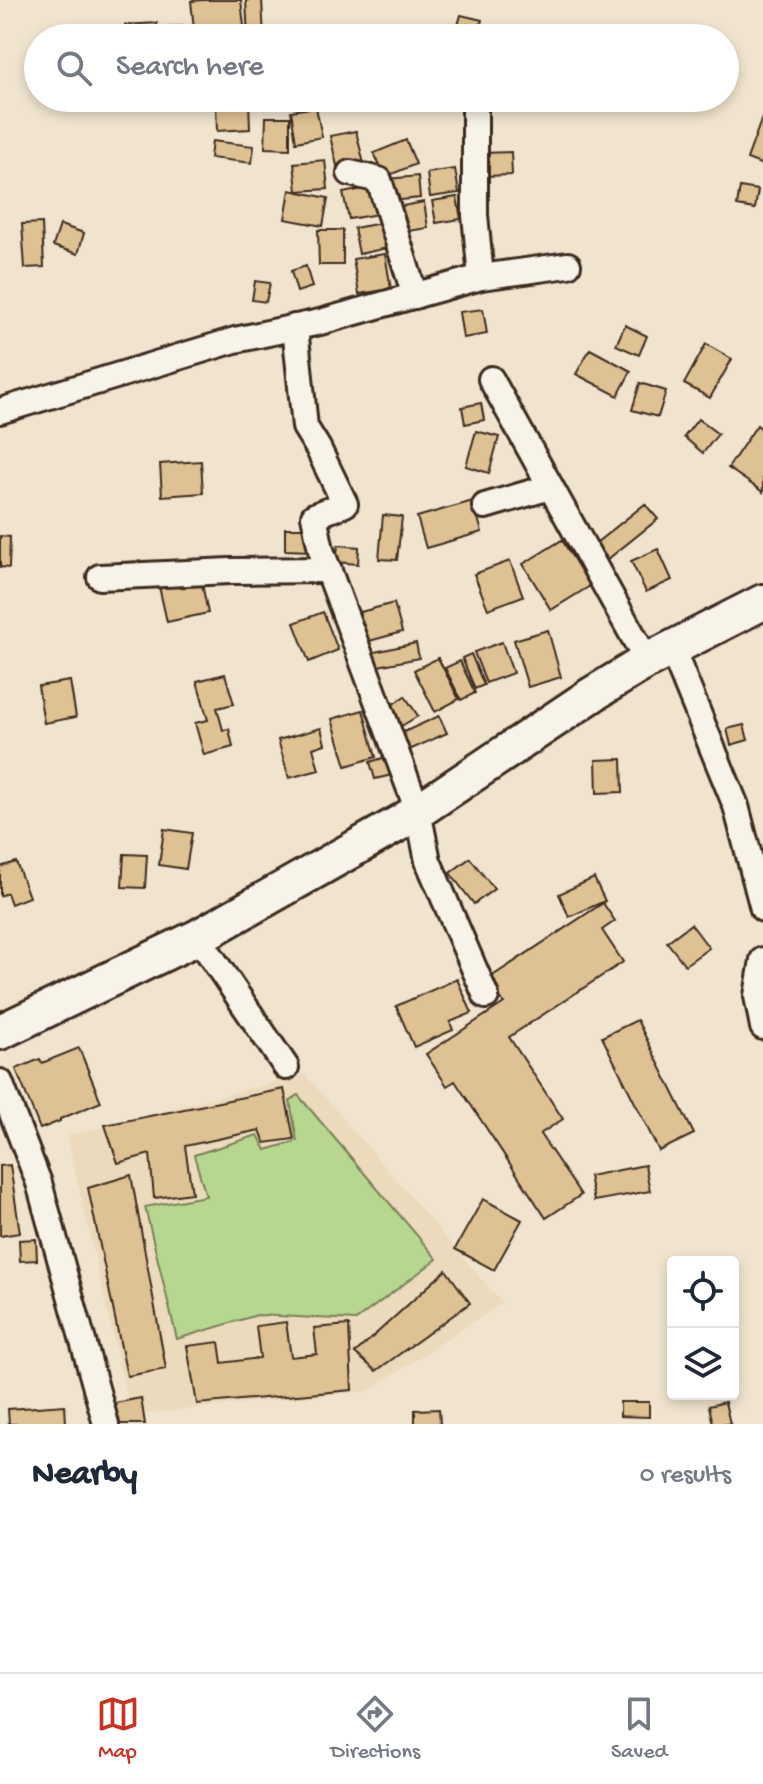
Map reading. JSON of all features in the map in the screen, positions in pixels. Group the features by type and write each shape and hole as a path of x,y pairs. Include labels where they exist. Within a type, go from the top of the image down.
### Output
{"main road":[{"path":"0,1032 198,937 403,821 593,694 659,655 763,602"}],"street":[{"path":"475,112 475,215 481,277"},
{"path":"350,173 379,180 415,296"},
{"path":"0,411 235,340 320,322 481,277 568,265"},
{"path":"295,327 305,427 345,504 314,516 321,550 418,811 428,861 486,996"},
{"path":"491,379 550,487 659,655 736,806 763,909"},
{"path":"485,506 550,487"},
{"path":"100,577 329,570"},
{"path":"198,937 286,1067"},
{"path":"763,960 757,996 763,1027"},
{"path":"0,1082 39,1183 106,1424"}],"shaded area":[{"path":"305,1074 502,1303 368,1391 131,1415 67,1136"}],"green space":[{"path":"298,1095 437,1259 356,1320 257,1315 177,1339 145,1207 206,1196 194,1155 258,1135 266,1150 297,1141 290,1101"}],"building":[{"path":"241,0 244,24 193,24 191,1"},
{"path":"246,0 262,0 263,24 247,24"},
{"path":"461,15 482,20 481,24 458,24"},
{"path":"216,112 249,112 250,129 217,131"},
{"path":"291,112 317,112 322,137 296,142"},
{"path":"763,115 763,165 747,159"},
{"path":"266,117 290,117 290,149 265,148"},
{"path":"356,131 364,164 338,170 330,136"},
{"path":"406,140 416,164 385,177 374,153"},
{"path":"212,141 254,146 252,163 210,158"},
{"path":"511,152 512,175 485,176 484,153"},
{"path":"325,160 328,189 297,191 294,163"},
{"path":"455,169 459,193 430,197 427,173"},
{"path":"418,176 420,198 391,201 388,179"},
{"path":"373,187 378,214 349,219 343,193"},
{"path":"740,187 758,190 755,209 737,206"},
{"path":"290,190 328,198 323,226 285,219"},
{"path":"457,197 461,219 436,223 432,201"},
{"path":"424,202 428,228 401,232 397,207"},
{"path":"42,223 44,267 25,268 22,224"},
{"path":"382,223 387,248 359,254 354,228"},
{"path":"60,225 84,233 78,254 53,246"},
{"path":"318,230 343,230 343,265 319,265"},
{"path":"385,254 391,289 359,294 353,259"},
{"path":"306,266 312,287 297,292 291,271"},
{"path":"255,281 270,283 266,302 252,300"},
{"path":"483,309 487,334 463,338 459,312"},
{"path":"625,325 647,336 639,355 616,345"},
{"path":"706,344 732,359 710,398 684,384"},
{"path":"590,349 631,371 618,396 576,374"},
{"path":"640,383 666,391 658,417 632,410"},
{"path":"481,403 484,420 465,424 462,407"},
{"path":"698,419 718,434 703,453 684,437"},
{"path":"757,425 763,430 763,492 728,468"},
{"path":"476,431 499,437 489,473 466,466"},
{"path":"201,461 203,493 162,496 160,464"},
{"path":"473,501 482,532 426,548 417,517"},
{"path":"645,504 658,519 608,559 596,543"},
{"path":"383,515 402,517 397,560 379,559"},
{"path":"285,528 310,528 311,551 285,550"},
{"path":"0,536 10,537 9,568 0,567"},
{"path":"562,540 590,586 551,610 523,564"},
{"path":"338,545 359,547 358,564 336,562"},
{"path":"658,549 672,580 646,592 631,561"},
{"path":"510,561 523,596 488,609 474,574"},
{"path":"200,574 208,613 167,622 158,582"},
{"path":"394,603 402,632 362,643 353,614"},
{"path":"323,612 338,650 309,662 294,623"},
{"path":"548,630 561,677 528,687 514,640"},
{"path":"502,642 513,673 486,683 474,652"},
{"path":"416,643 419,658 373,667 370,653"},
{"path":"471,654 484,685 475,689 462,658"},
{"path":"438,658 459,699 435,712 414,670"},
{"path":"460,661 475,693 461,700 445,668"},
{"path":"225,674 234,704 217,708 223,730 229,729 233,747 204,755 195,723 208,720 197,681"},
{"path":"70,681 76,717 44,723 38,686"},
{"path":"405,696 418,716 398,728 386,709"},
{"path":"363,710 376,757 346,766 332,719"},
{"path":"439,716 447,733 405,752 397,735"},
{"path":"744,725 748,740 731,745 727,729"},
{"path":"321,728 325,744 313,748 319,770 289,778 278,740"},
{"path":"386,757 392,775 375,779 370,762"},
{"path":"622,759 623,792 597,793 596,760"},
{"path":"164,829 192,833 186,869 159,865"},
{"path":"124,854 147,855 145,888 122,887"},
{"path":"470,858 494,889 474,904 450,873"},
{"path":"16,862 29,897 11,904 7,893 0,896 0,867"},
{"path":"594,878 605,901 569,917 559,894"},
{"path":"603,903 615,921 602,930 623,962 509,1037 563,1119 540,1134 581,1195 546,1218 455,1081 447,1086 426,1054 504,1003 488,979"},
{"path":"691,924 709,948 685,965 667,942"},
{"path":"457,979 472,1013 450,1022 453,1030 414,1047 396,1006"},
{"path":"637,1020 694,1134 659,1151 602,1037"},
{"path":"79,1048 101,1102 40,1129 16,1069 40,1059 42,1063"},
{"path":"284,1089 294,1139 265,1143 260,1130 185,1146 192,1193 154,1198 150,1154 118,1163 105,1125"},
{"path":"10,1165 20,1233 0,1236 0,1166"},
{"path":"645,1165 650,1191 594,1201 589,1176"},
{"path":"131,1175 166,1369 127,1376 88,1188"},
{"path":"483,1199 522,1220 494,1270 455,1249"},
{"path":"36,1239 37,1260 20,1261 19,1240"},
{"path":"446,1270 470,1303 376,1371 355,1353"},
{"path":"286,1322 291,1357 317,1354 314,1328 349,1325 352,1390 197,1404 187,1346 219,1342 222,1363 260,1358 256,1326"},
{"path":"141,1398 145,1424 119,1424 115,1403"},
{"path":"620,1402 649,1402 649,1417 620,1416"},
{"path":"725,1402 730,1424 713,1424 709,1406"},
{"path":"65,1405 66,1424 9,1424 8,1409"},
{"path":"439,1409 440,1424 415,1424 415,1410"}]}
